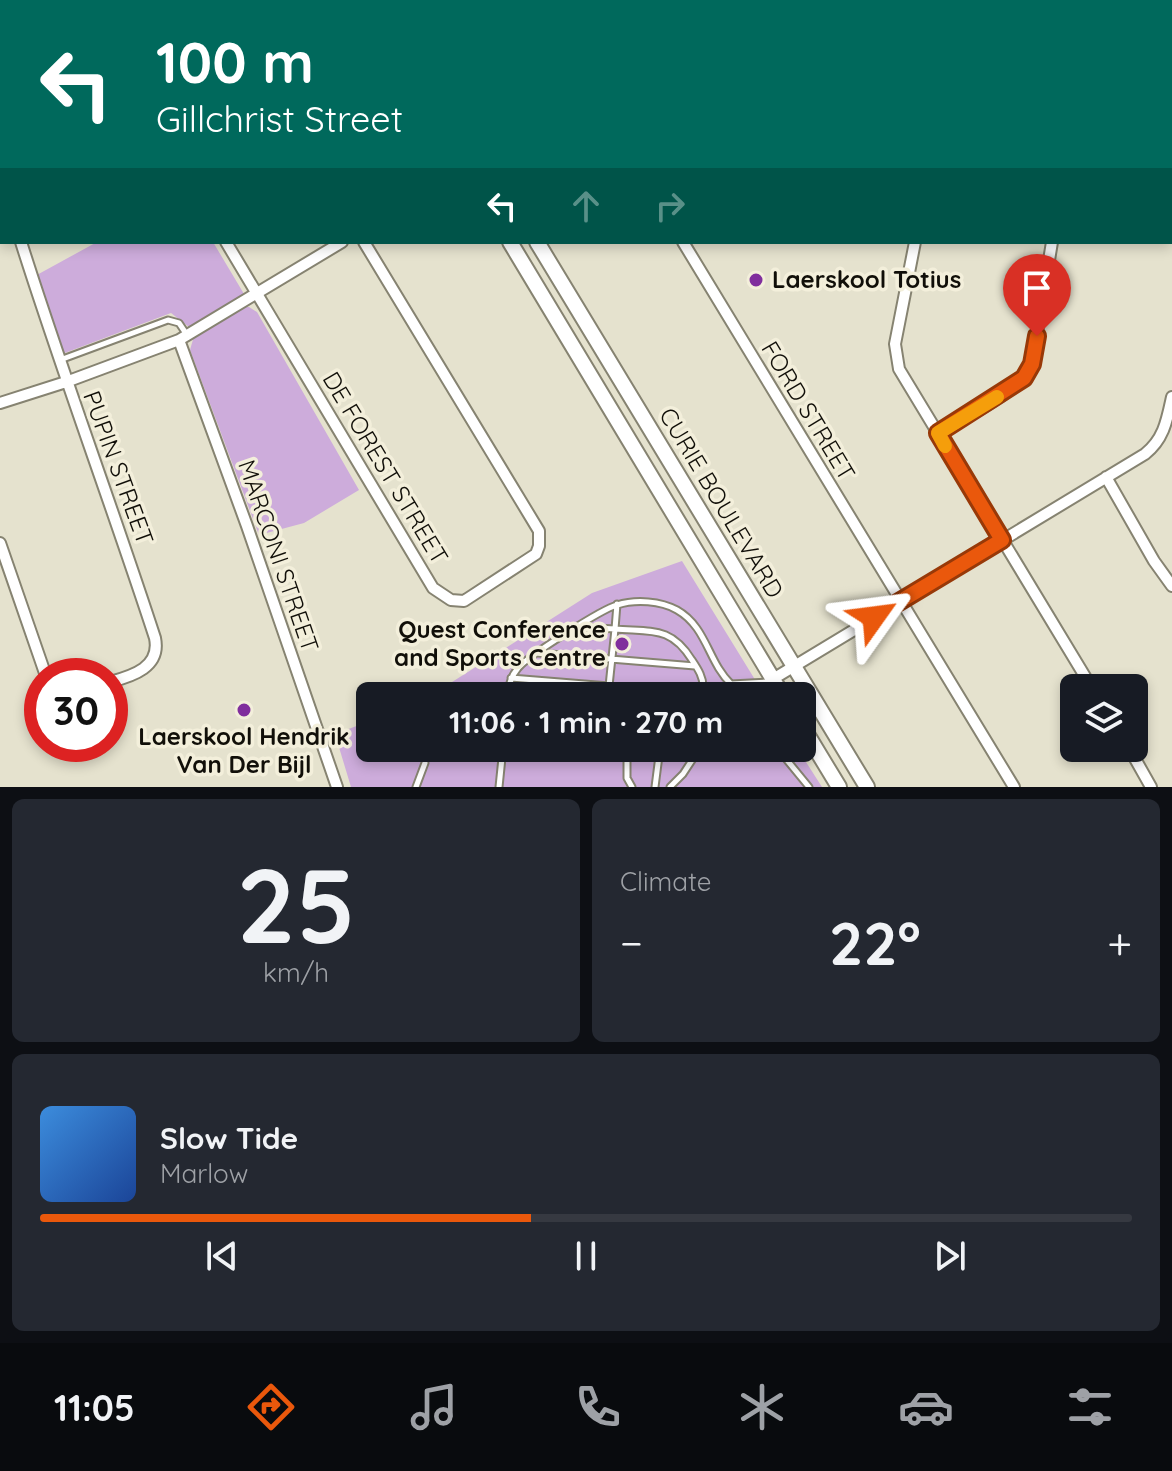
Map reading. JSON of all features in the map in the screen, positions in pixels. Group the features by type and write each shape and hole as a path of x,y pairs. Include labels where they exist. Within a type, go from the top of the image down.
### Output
{"street":[{"name":"PUPIN STREET","path":"22,244 157,648 145,668 128,675"},
{"name":"DE FOREST STREET","path":"227,244 433,588 451,600 469,599 536,554 539,531 365,244"},
{"path":"0,403 66,382 183,337 339,244"},
{"name":"CURIE BOULEVARD","path":"511,244 701,559 770,680"},
{"name":"CURIE BOULEVARD","path":"538,244 867,787"},
{"name":"FORD STREET","path":"684,244 1014,787"},
{"path":"915,244 897,329 895,355 899,369 1083,674"},
{"path":"938,433 1013,387 1027,374 1032,364 1052,244"},
{"path":"561,328 581,314"},
{"name":"MARCONI STREET","path":"183,337 337,787"},
{"path":"770,680 1145,454 1159,441 1172,397"},
{"path":"1106,477 1154,561 1172,586"},
{"path":"0,543 40,658"},
{"path":"701,559 721,546"},
{"path":"816,749 839,787"},
{"path":"1137,762 1151,787"}],"lane":[{"path":"59,361 168,320 179,323 183,337"},
{"path":"510,682 522,664 617,604 647,602 666,605 693,621 728,681 735,685 770,680"},
{"path":"609,682 617,604"},
{"path":"579,627 660,632 682,644 702,682"},
{"path":"538,653 696,666"},
{"path":"511,678 560,682"},
{"path":"766,682 770,680"},
{"path":"499,787 502,762"},
{"path":"627,762 627,778 632,787"},
{"path":"655,787 658,762"},
{"path":"670,787 691,762"},
{"path":"788,762 809,787"},
{"path":"416,787 425,763"}],"shaded area":[{"path":"93,244 214,244 244,294 189,327 171,313 62,354 35,276"},
{"path":"242,307 257,312 359,490 304,523 259,535 190,350 194,336"},
{"name":"Quest Conference and Sports Centre","path":"682,561 756,682 452,682 592,593"},
{"name":"Quest Conference and Sports Centre","path":"356,726 356,762 806,762 822,787 351,787 335,734"}],"slow traffic":[{"path":"945,446 938,433 997,397"}],"place":[{"name":"Laerskool Totius","path":"756,280"},
{"name":"Quest Conference and Sports Centre","path":"622,644"},
{"name":"Laerskool Hendrik Van Der Bijl","path":"244,710"}],"route":[{"path":"874,617 1002,540 938,433 1024,378 1032,364 1037,336"}]}
